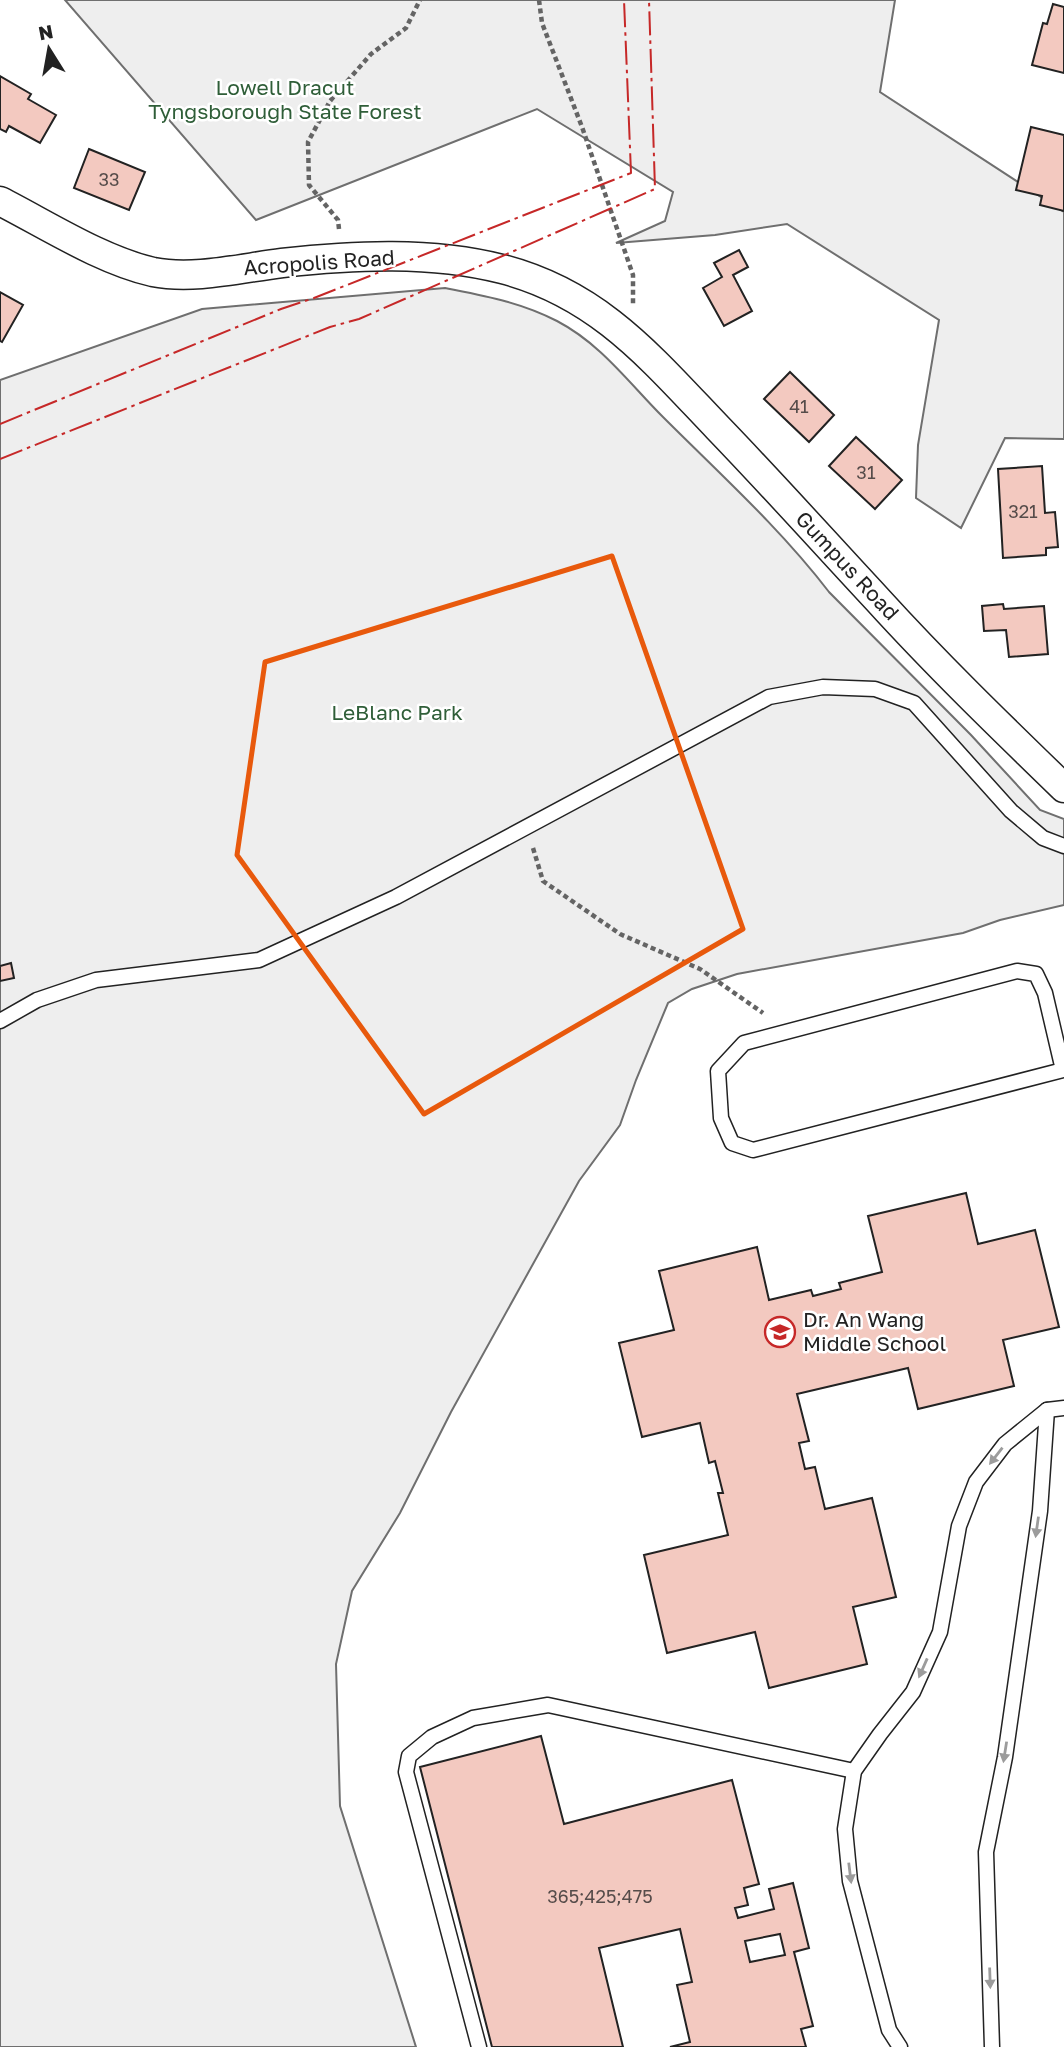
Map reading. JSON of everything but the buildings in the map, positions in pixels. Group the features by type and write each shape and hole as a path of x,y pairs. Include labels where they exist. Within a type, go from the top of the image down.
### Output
{"street":[{"name":"Acropolis Road","path":"0,201 110,258 155,272 203,273 342,258 377,257 454,260 498,268 532,277 573,296 634,340"},
{"name":"Gumpus Road","path":"634,340 752,463 943,671 1064,788"}],"lane":[{"path":"0,1021 37,1000 96,980 259,960 396,897 769,696 823,687 875,689 914,703 1011,811 1043,838 1064,846"},
{"path":"1017,971 1035,974 1045,993 1064,1070 753,1150 732,1143 721,1118 718,1071 744,1043 1017,971"},
{"path":"900,2047 889,2030 850,1881 845,1829 854,1771 913,1692 940,1632 959,1526 976,1482 1005,1444 1047,1410 1064,1408"},
{"path":"992,2047 986,1852 1005,1757 1040,1511 1047,1410"},
{"path":"479,2047 406,1772 409,1756 432,1737 473,1718 548,1705 854,1771"}],"path":[{"path":"342,258 338,220 309,185 308,142 330,102 371,54 406,28 420,0"},
{"path":"539,0 541,23 582,127 633,275 634,340"},
{"path":"527,827 543,881 620,934 700,969 789,1031"}],"highlighted area":[{"path":"612,556 743,929 424,1114 237,855 265,662"}],"green space":[{"name":"Lowell Dracut Tyngsborough State Forest","path":"65,0 895,0 880,92 1064,212 1064,439 1005,438 961,528 916,498 918,445 939,320 787,224 715,235 616,243 665,221 673,192 537,109 256,220"},
{"name":"LeBlanc Park","path":"445,288 502,300 543,314 573,330 614,365 770,524 829,592 971,735 1040,810 1064,819 1064,905 1000,920 963,933 737,974 692,989 668,1003 620,1125 579,1181 451,1412 400,1513 352,1591 336,1664 340,1806 416,2047 0,2047 0,380 202,309"}],"power":[{"path":"0,424 281,309 631,173 624,0"},
{"path":"0,459 330,327 359,319 655,189 649,0"}],"place":[{"name":"Dr. An Wang Middle School","path":"780,1332"}]}
